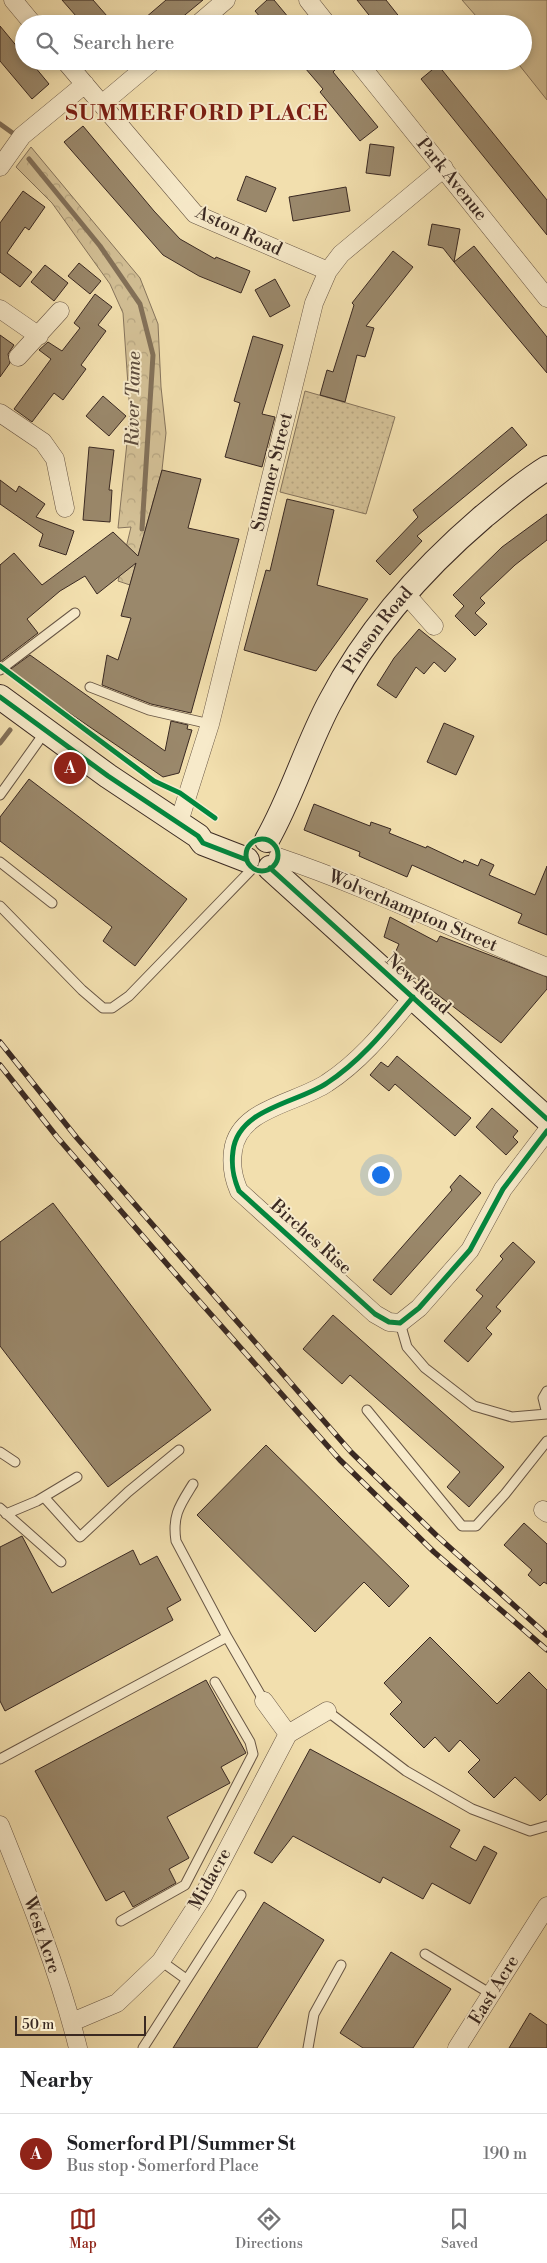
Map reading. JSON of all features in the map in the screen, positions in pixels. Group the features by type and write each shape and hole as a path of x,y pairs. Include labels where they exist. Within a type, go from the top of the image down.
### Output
{"main road":[{"name":"Pinson Road","path":"261,856 330,701 364,647 404,592 472,526 526,481 547,468"},
{"path":"0,697 188,830 205,833 261,856"},
{"name":"New Road","path":"261,856 547,1120"}],"street":[{"path":"13,0 26,15"},
{"path":"208,15 226,0"},
{"path":"308,0 320,15"},
{"name":"Aston Road","path":"73,70 195,214 328,271"},
{"path":"102,104 142,70"},
{"name":"Park Avenue","path":"364,70 547,298"},
{"path":"0,167 22,136 85,84"},
{"name":"Summer Street","path":"188,830 210,724 314,303 328,271 341,254 444,168"},
{"path":"0,309 38,336"},
{"path":"18,357 60,311"},
{"path":"0,413 43,442 55,459 65,508"},
{"path":"404,592 434,626"},
{"name":"Wolverhampton Street","path":"261,856 340,878 478,939 547,967"},
{"name":"Birches Rise","path":"400,1322 389,1322 375,1314 239,1191 234,1179 231,1163 234,1142 239,1131 257,1116 327,1084 368,1049 413,997"},
{"path":"400,1322 419,1308 470,1250 503,1189 547,1131"},
{"path":"264,1701 288,1734 327,1710"},
{"name":"Midacre","path":"72,2022 117,2003 161,1961 194,1891 288,1734"},
{"name":"West Acre","path":"0,1824 27,1893 72,2022 78,2048"},
{"name":"East Acre","path":"457,2048 547,1906"}],"lane":[{"path":"0,670 75,612"},
{"path":"90,687 149,710 210,724"},
{"path":"0,794 47,730"},
{"path":"0,906 82,990 103,1008 112,1008 129,996 261,856"},
{"path":"0,862 52,903"},
{"path":"400,1322 407,1347 425,1368 474,1406 512,1417 547,1414 544,1398 547,1391"},
{"path":"367,1410 462,1526 476,1526 505,1494 547,1440"},
{"path":"44,1496 80,1537 128,1492 179,1450"},
{"path":"0,1452 15,1462"},
{"path":"61,1562 3,1511 44,1496 78,1477"},
{"path":"193,1484 178,1507 173,1525 176,1540 227,1637 264,1701"},
{"path":"0,1759 227,1637"},
{"path":"121,1921 194,1891 253,1754 250,1742 215,1682"},
{"path":"327,1710 406,1771 472,1809 530,1831 547,1826"},
{"path":"143,2048 241,1894"},
{"path":"425,1954 492,1994"},
{"path":"161,1961 186,1979"},
{"path":"308,2048 314,2014 342,1965"}],"green space":[{"path":"462,0 547,0 547,100 523,70 532,70 532,15 475,15"},
{"path":"31,147 140,278 158,324 161,387 166,433 162,470 130,585 118,581 131,527 118,528 130,414 123,313 110,284 52,203 16,167"},
{"path":"305,391 395,417 366,514 280,492"}],"building":[{"path":"62,0 93,0 106,15 75,15"},
{"path":"166,0 203,0 185,15 148,15"},
{"path":"267,0 274,0 286,15 258,15 255,11"},
{"path":"357,0 386,0 398,15 369,15"},
{"path":"0,26 15,44 15,70 37,70 49,84 32,99 0,61"},
{"path":"307,70 335,70 333,72 378,127 360,141 320,92 323,89"},
{"path":"432,70 442,70 547,200 547,235 421,79"},
{"path":"83,126 180,239 215,259 216,257 250,271 241,293 199,276 163,255 64,142"},
{"path":"370,144 394,147 390,176 366,173"},
{"path":"246,176 276,188 266,212 237,200"},
{"path":"346,187 350,211 293,221 289,197"},
{"path":"23,191 45,207 29,230 25,227 7,253 32,272 20,287 0,272 0,223"},
{"path":"432,224 460,229 454,262 443,248 428,245"},
{"path":"474,246 547,337 547,373 454,262"},
{"path":"393,251 413,267 366,326 374,328 365,357 357,355 345,402 320,395 327,370 333,372 354,305 352,303"},
{"path":"79,263 101,281 90,294 68,276"},
{"path":"45,265 68,283 54,301 31,282"},
{"path":"275,279 290,306 270,317 255,290"},
{"path":"95,294 112,307 98,325 106,331 81,365 86,369 63,400 54,393 32,422 14,409 51,359 39,350 48,342 62,351 80,328 74,323"},
{"path":"0,335 14,345 8,354 10,363 0,377"},
{"path":"253,336 283,345 262,414 275,417 262,467 225,457 240,403 234,401"},
{"path":"103,396 126,416 109,436 86,416"},
{"path":"512,427 527,445 417,536 422,541 390,575 376,561 418,517 413,510"},
{"path":"89,447 114,450 109,490 112,490 110,522 83,520"},
{"path":"162,470 201,479 188,528 239,539 191,713 151,704 102,685 107,655 118,660 131,618 121,616 136,563 97,594 85,576 60,591 27,619 38,633 0,662 0,565 14,553 42,585 113,532 138,556"},
{"path":"0,480 16,492 19,486 45,504 36,517 74,531 66,555 39,546 43,534 0,504"},
{"path":"287,499 334,510 317,585 368,599 316,671 244,650 266,570 270,571"},
{"path":"547,514 547,540 515,565 480,598 485,603 475,613 487,624 475,636 455,616 464,606 453,595 502,547"},
{"path":"419,629 456,659 445,672 434,662 424,674 416,667 396,698 377,685 394,658"},
{"path":"30,655 165,751 171,721 188,725 187,729 192,730 179,773 163,777 8,671"},
{"path":"444,723 474,736 456,775 427,762"},
{"path":"29,779 187,899 135,966 103,941 112,927 0,841 0,817"},
{"path":"314,804 370,826 371,822 391,829 389,833 426,848 427,846 463,863 464,860 478,866 481,859 494,865 489,875 535,895 547,866 547,935 518,923 522,914 412,865 407,877 359,856 360,852 304,830"},
{"path":"390,917 437,942 440,936 547,977 547,989 501,1043 392,960 399,944 384,937"},
{"path":"397,1056 471,1118 455,1136 395,1084 389,1091 370,1075 381,1062 388,1067"},
{"path":"492,1108 518,1131 513,1137 518,1142 506,1155 476,1127"},
{"path":"460,1175 481,1193 391,1295 373,1280 452,1190 450,1187"},
{"path":"53,1203 211,1410 108,1487 0,1346 0,1242"},
{"path":"513,1242 535,1262 496,1307 501,1311 486,1328 492,1334 468,1362 444,1341 483,1296 476,1290 503,1259 500,1256"},
{"path":"333,1315 504,1467 469,1507 447,1487 460,1472 350,1375 342,1384 303,1349"},
{"path":"266,1445 409,1586 389,1607 364,1582 315,1632 197,1515"},
{"path":"524,1523 547,1544 547,1584 544,1582 540,1586 528,1575 532,1570 504,1545"},
{"path":"22,1536 52,1593 133,1550 140,1565 157,1556 181,1600 167,1608 173,1620 5,1711 0,1701 0,1547"},
{"path":"430,1637 497,1704 529,1672 547,1690 547,1794 540,1801 515,1777 494,1798 468,1772 480,1760 460,1740 449,1752 435,1737 424,1748 390,1714 402,1702 384,1683"},
{"path":"206,1680 246,1753 221,1767 230,1783 167,1817 189,1858 169,1869 176,1883 133,1907 124,1891 106,1901 35,1771"},
{"path":"310,1749 460,1830 450,1847 476,1861 484,1846 497,1853 470,1904 432,1883 423,1899 383,1877 380,1883 293,1836 272,1863 254,1853"},
{"path":"264,1902 324,1940 257,2048 173,2048"},
{"path":"391,1952 451,1989 413,2048 363,2048 340,2033"},
{"path":"530,2013 547,2025 547,2048 509,2048"}],"waterway":[{"name":"River Tame","path":"0,124 14,134"},
{"name":"River Tame","path":"29,159 100,246 140,304 153,355 142,529"},
{"name":"River Tame","path":"0,743 10,730"}],"railway":[{"path":"0,1042 77,1138 351,1452 437,1536 547,1635"},
{"path":"0,1065 57,1137 340,1460 434,1552 547,1650"}],"cycle path":[{"path":"0,666 154,781 180,793 215,818"},
{"path":"0,697 108,776 198,836 203,843 247,860"},
{"path":"262,839 268,840 273,844 277,849 278,855 277,861 273,866 268,870 262,871 256,870 251,866 247,861 246,855 247,849 251,844 256,840 262,839"},
{"path":"270,868 547,1119"},
{"path":"413,997 351,1065 315,1090 271,1108 246,1125 237,1137 232,1156 233,1171 239,1191 375,1314 389,1322 400,1323 419,1308 470,1250 503,1189 547,1131"}],"place":[{"name":"Somerford Pl / Summer St","path":"70,768"}],"district":[{"name":"SUMMERFORD PLACE","path":"197,113"}]}
